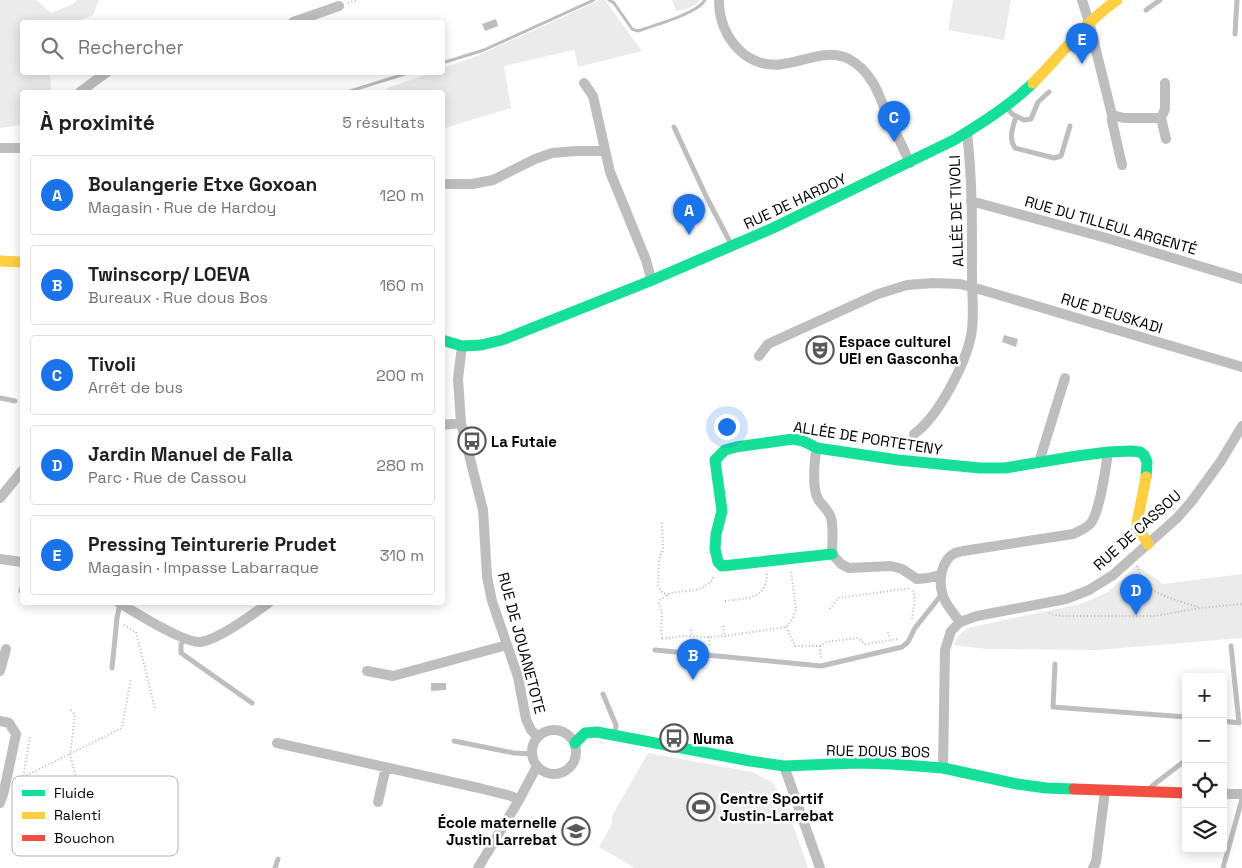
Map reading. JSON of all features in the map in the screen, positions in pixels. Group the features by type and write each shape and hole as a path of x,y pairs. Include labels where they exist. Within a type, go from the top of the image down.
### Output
{"street":[{"path":"720,0 719,12 723,27 737,49 748,57 761,63 776,65 792,64 826,55 848,59 860,67 873,84 910,163"},
{"path":"1082,0 1112,115 1122,165"},
{"name":"RUE DE HARDOY","path":"445,341 462,346 481,345 502,340 650,282 781,225 910,163 967,133 1006,107 1037,80 1089,22 1103,9 1117,0"},
{"path":"299,20 339,6"},
{"path":"83,90 103,75"},
{"path":"584,83 593,96 610,172 646,260 650,282"},
{"path":"1166,83 1164,109 1161,118 1166,139"},
{"path":"1112,115 1124,118 1161,118"},
{"name":"ALLÉE DE TIVOLI","path":"914,434 923,428 933,415 954,380 965,356 971,335 971,200 970,156 967,133"},
{"path":"0,148 20,148"},
{"path":"447,184 472,184 494,180 535,159 552,153 605,151"},
{"name":"RUE DU TILLEUL ARGENTÉ","path":"971,200 1242,279"},
{"path":"0,261 20,262"},
{"name":"RUE D'EUSKADI","path":"759,356 768,344 878,294 907,285 932,283 960,284 972,287 1242,367"},
{"name":"RUE DE JOUANETOTE","path":"462,346 458,379 460,423 483,510 487,577 492,601 518,677 526,719 531,730 538,737"},
{"path":"1039,462 1065,378"},
{"path":"445,425 460,423"},
{"name":"RUE DE CASSOU","path":"960,622 978,616 1066,599 1089,590 1113,575 1177,518 1191,502 1221,461 1242,426"},
{"name":"ALLÉE DE PORTETENY","path":"722,566 718,562 715,549 716,534 722,511 715,460 725,450 736,447 793,439 803,441 817,448 898,460 980,468 1005,468 1108,452 1140,452 1144,455 1147,468 1137,522 1138,528 1148,544"},
{"path":"817,448 814,474 817,498 829,511 832,519 832,554 841,564 849,568 891,566 902,569 917,579 940,575"},
{"path":"943,768 945,650 951,632 960,622 946,604 942,594 940,575 947,561 954,554 963,551 1073,534 1090,524 1099,501 1108,452"},
{"path":"0,498 20,473"},
{"path":"722,566 832,554"},
{"path":"0,559 20,562"},
{"path":"123,605 183,639 199,642 221,634 265,605"},
{"path":"368,671 393,676 507,645"},
{"path":"0,671 6,649"},
{"path":"0,721 9,723 16,734 0,803"},
{"path":"558,730 565,732 575,743 577,753 574,762 568,770 559,774 550,774 543,771 533,760 534,744 543,732 558,730"},
{"name":"RUE DOUS BOS","path":"575,743 585,733 597,732 784,766 857,763 943,768 1046,788 1182,793"},
{"path":"277,743 479,788 511,796 519,800"},
{"path":"478,868 537,766"},
{"path":"784,766 820,868"},
{"path":"378,802 386,767"},
{"path":"1093,868 1096,862 1105,791"},
{"path":"1227,794 1242,794"}],"lane":[{"path":"1146,10 1160,0"},
{"path":"1236,34 1237,0"},
{"path":"1006,107 1012,114 1024,120 1030,119 1038,102 1049,92"},
{"path":"1016,116 1011,133 1011,139 1015,148 1054,158 1061,156 1070,126"},
{"path":"674,127 732,246"},
{"path":"0,398 15,401"},
{"path":"655,650 822,666 902,647 908,642 915,628 942,594"},
{"path":"112,668 119,605"},
{"path":"183,639 181,653 252,703"},
{"path":"1227,721 1239,722 1231,646"},
{"path":"1055,664 1053,707 1182,718"},
{"path":"603,694 616,725 615,735"},
{"path":"454,741 514,753 532,754"},
{"path":"1147,792 1182,763"},
{"path":"1222,868 1242,799"},
{"path":"275,868 278,859"}],"path":[{"path":"807,342 810,349"},
{"path":"901,446 904,437"},
{"path":"662,523 663,549 659,560 658,586 662,592 668,595"},
{"path":"662,639 682,636 725,636 786,627 793,618 796,609 790,559"},
{"path":"1137,565 1140,575 1149,587 1162,594 1200,608"},
{"path":"655,650 662,639 662,614 659,603 662,598 670,593 704,587 722,566"},
{"path":"725,601 757,595 762,591 767,581 766,566"},
{"path":"909,583 915,599 910,626"},
{"path":"830,609 838,598 912,588"},
{"path":"1045,610 1059,616 1155,616 1200,608 1242,604"},
{"path":"117,622 136,632 156,708"},
{"path":"723,626 725,636"},
{"path":"786,627 796,646 820,646 826,642 857,636 864,644 901,638"},
{"path":"691,630 692,637"},
{"path":"888,632 890,640"},
{"path":"709,637 710,655"},
{"path":"825,638 826,642"},
{"path":"820,646 822,666"},
{"path":"25,776 122,728 131,678"},
{"path":"71,710 75,715 70,755 76,776"},
{"path":"23,776 30,736"},
{"path":"5,786 9,787 12,783"}],"shaded area":[{"path":"0,0 36,0 51,13 73,4 77,0 99,0 93,15 81,20 20,20 20,75 50,75 51,90 20,90 20,125 0,128"},
{"path":"600,0 605,0 642,51 578,67 574,50 504,66 511,108 445,128 445,90 388,90 387,88 425,75 445,75 445,67 477,56"},
{"path":"672,0 701,0 689,8 676,11"},
{"path":"953,0 1011,0 1004,40 948,30"},
{"path":"496,19 498,26 485,31 482,24"},
{"path":"1004,335 1018,339 1016,347 1002,342"},
{"path":"1137,565 1163,584 1242,574 1242,638 1097,650 985,649 954,645 960,634 971,627 1081,604 1108,592"},
{"path":"431,683 446,683 446,690 431,691"},
{"name":"Centre Sportif Justin-Larrebat","path":"648,753 752,772 772,782 783,798 808,868 635,868 599,847 612,824 612,816"}],"waterway":[{"path":"445,62 484,50 594,0"},
{"path":"609,0 614,3 632,29 638,31 685,14 705,0"},
{"path":"353,90 401,75"}],"traffic: fast":[{"path":"445,341 462,346 481,345 502,340 650,281 773,228 954,140 1005,107 1033,83"},
{"path":"832,554 722,566 718,562 715,549 716,534 722,511 715,460 725,450 736,447 793,439 803,441 817,448 898,460 980,468 1005,468 1077,456 1132,451 1140,452 1144,455 1147,462 1146,477"},
{"path":"575,743 585,733 597,732 784,766 857,763 943,768 1017,784 1074,789"}],"traffic: slow":[{"path":"1033,83 1083,29 1117,0"},
{"path":"0,261 20,262"},
{"path":"1146,477 1137,523 1148,544"}],"traffic: jam":[{"path":"1074,789 1182,793"}],"place":[{"name":"Pressing Teinturerie Prudet","path":"1082,64"},
{"name":"Tivoli","path":"894,142"},
{"name":"Boulangerie Etxe Goxoan","path":"689,235"},
{"name":"Espace culturel UEI en Gasconha","path":"820,350"},
{"name":"La Futaie","path":"472,441"},
{"name":"Jardin Manuel de Falla","path":"1136,615"},
{"name":"Twinscorp/ LOEVA","path":"693,680"},
{"name":"Numa","path":"674,738"},
{"name":"Centre Sportif Justin-Larrebat","path":"701,807"},
{"name":"École maternelle Justin Larrebat","path":"576,831"}]}
